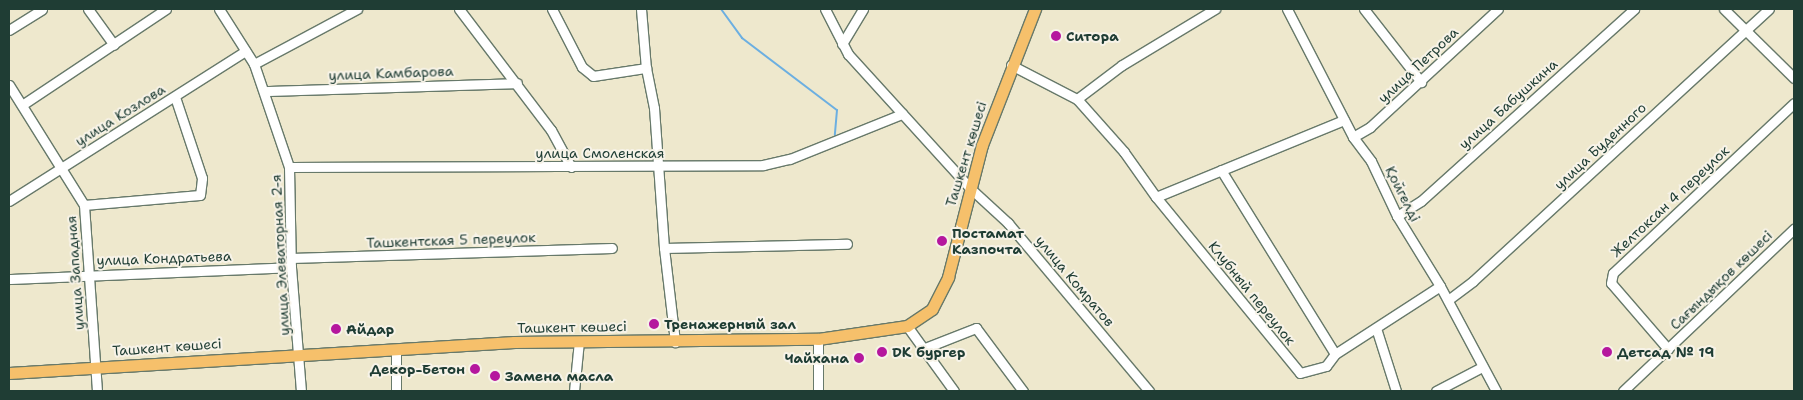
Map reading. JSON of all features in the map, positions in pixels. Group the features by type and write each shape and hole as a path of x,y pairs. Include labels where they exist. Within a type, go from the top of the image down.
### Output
{"main road":[{"name":"Ташкент көшесі","path":"9,373 299,354 579,341 675,342 818,339 907,326 932,309 948,277 970,188 1011,65 1035,9"}],"street":[{"path":"9,30 42,9"},
{"path":"88,9 114,45"},
{"path":"22,105 166,9"},
{"name":"улица Элеваторная 2-я","path":"219,9 254,64 265,91 289,167 291,262 301,391"},
{"path":"254,64 357,9"},
{"path":"459,9 551,130 571,166"},
{"path":"552,9 582,67 593,76 646,68"},
{"path":"642,9 646,68 654,108 660,166 664,248 675,342"},
{"name":"улица Комратов","path":"825,9 842,44 902,114 970,188 1008,223 1149,391"},
{"path":"842,44 863,9"},
{"path":"1077,99 1122,65 1215,9"},
{"name":"Қойгелді","path":"1287,9 1353,137 1371,161 1397,216 1448,300 1496,391"},
{"path":"1365,9 1421,82"},
{"name":"улица Петрова","path":"1353,137 1370,127 1421,82 1498,9"},
{"name":"улица Бабушкина","path":"1397,216 1421,201 1634,9"},
{"path":"1724,9 1794,78"},
{"name":"улица Буденного","path":"1448,300 1473,282 1769,9"},
{"name":"улица Козлова","path":"9,201 246,51"},
{"name":"Клубный переулок","path":"1011,65 1077,99 1124,152 1156,197 1300,373 1326,366 1335,354 1440,286"},
{"name":"улица Камбарова","path":"265,91 517,83"},
{"name":"улица Западная","path":"9,85 84,205 97,391"},
{"path":"84,205 200,195 202,178 175,97"},
{"name":"Желтоксан 4 переулок","path":"1668,349 1612,283 1613,273 1794,103"},
{"name":"улица Смоленская","path":"289,167 763,165 790,159 902,114"},
{"path":"1156,197 1344,120"},
{"path":"1221,170 1335,354"},
{"name":"Сағындықов көшесі","path":"1626,390 1794,229"},
{"path":"664,248 847,244"},
{"name":"Ташкентская 5 переулок","path":"291,262 612,248"},
{"name":"улица Кондратьева","path":"9,279 291,262"},
{"path":"907,326 925,348 954,391"},
{"path":"925,348 976,328 1023,391"},
{"path":"1376,328 1396,391"},
{"path":"818,339 818,391"},
{"path":"574,391 579,341"},
{"path":"396,350 396,391"},
{"path":"1436,391 1482,367"}],"waterway":[{"path":"721,9 742,38 837,110 835,135"}],"place":[{"name":"Ситора","path":"1056,36"},
{"name":"Постамат Казпочта","path":"942,241"},
{"name":"Тренажерный зал","path":"654,324"},
{"name":"Айдар","path":"336,329"},
{"name":"DK бургер","path":"882,352"},
{"name":"Детсад № 19","path":"1607,352"},
{"name":"Чайхана","path":"859,358"},
{"name":"Декор-Бетон","path":"475,369"},
{"name":"Замена масла","path":"495,376"}]}
